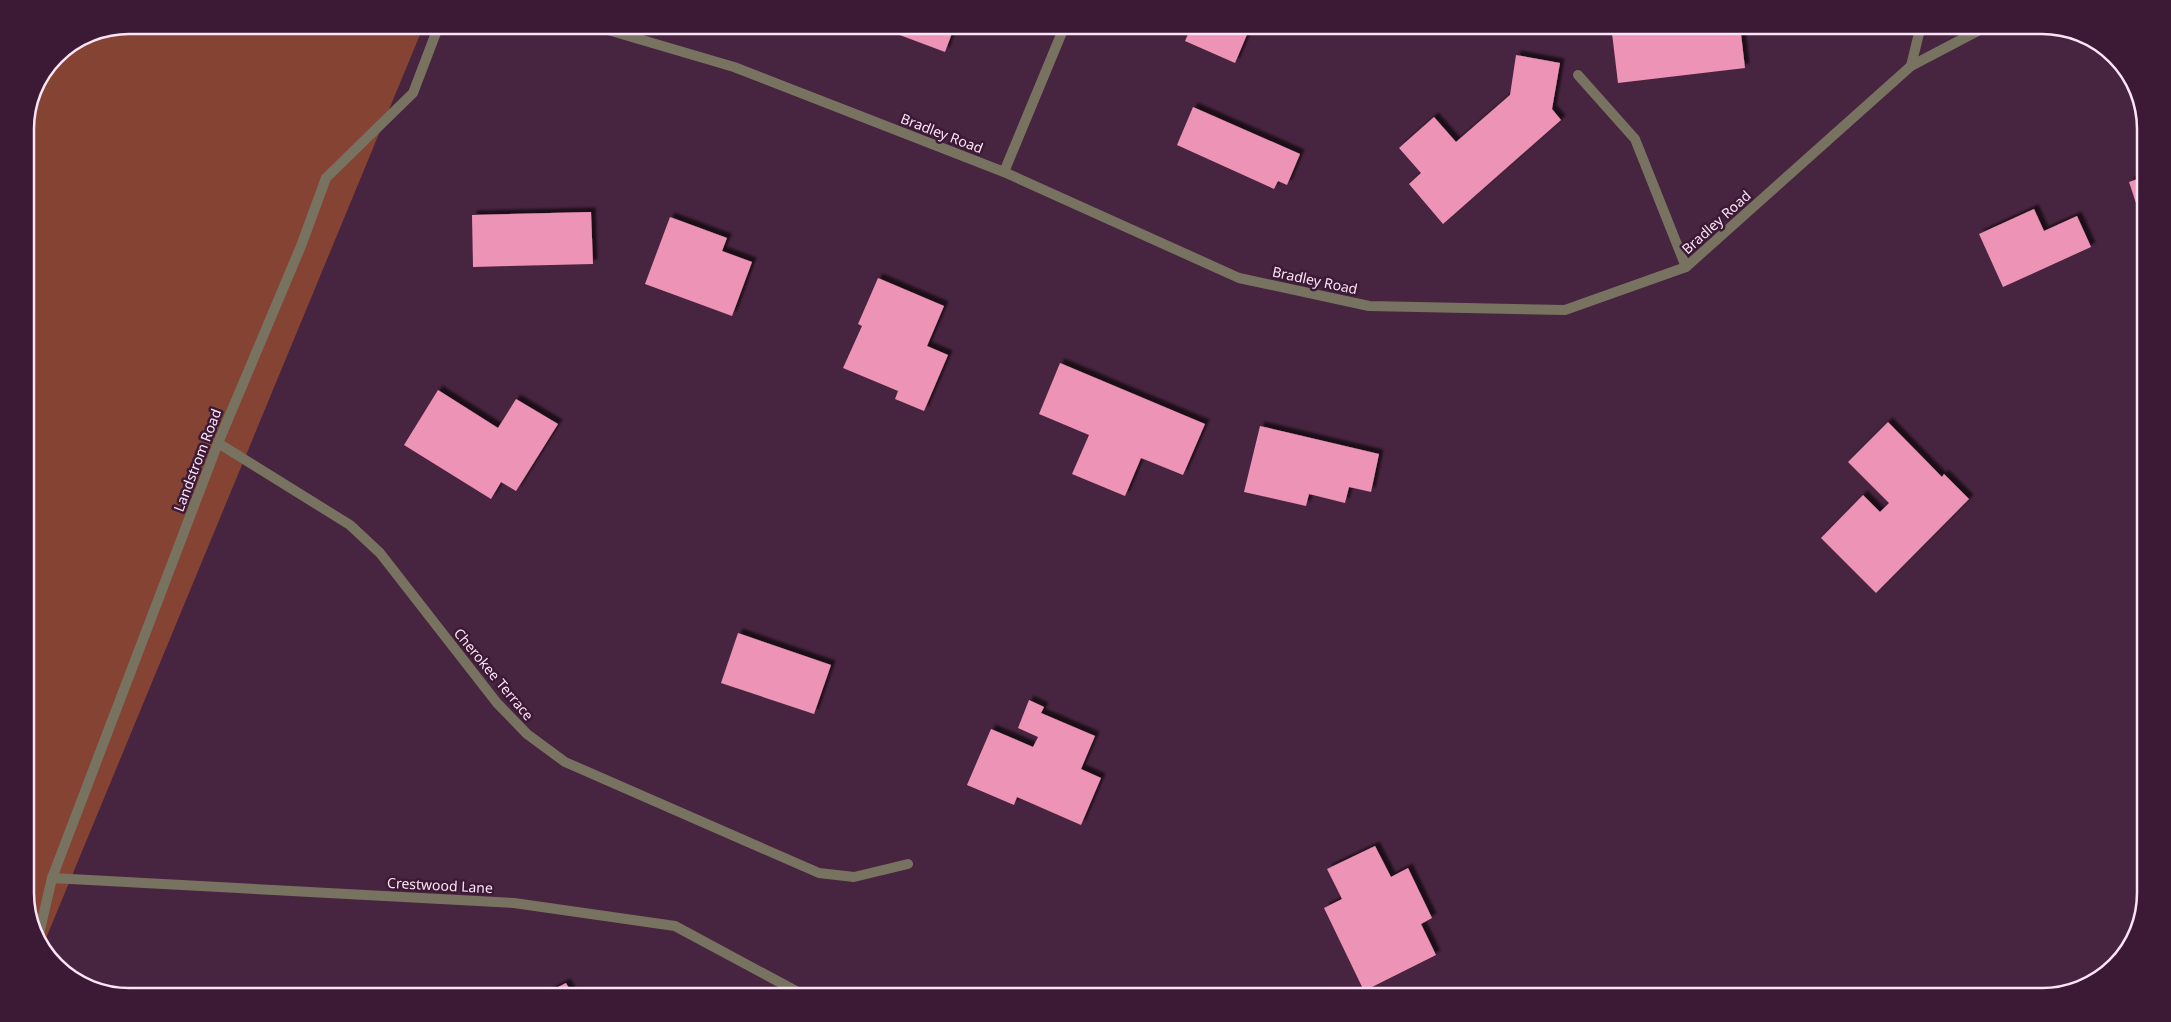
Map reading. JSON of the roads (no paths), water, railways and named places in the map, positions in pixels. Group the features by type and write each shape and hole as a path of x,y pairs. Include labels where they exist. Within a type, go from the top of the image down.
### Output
{"street":[{"name":"Landstrom Road","path":"41,927 52,878 218,443 301,246 326,178 413,93 436,34"},
{"name":"Bradley Road","path":"622,34 734,67 1004,172 1239,278 1369,306 1565,310 1686,267 1911,66 1972,34"},
{"path":"1004,172 1061,34"},
{"path":"1911,66 1919,34"},
{"path":"1578,75 1635,138 1686,267"},
{"name":"Cherokee Terrace","path":"218,443 350,525 380,552 497,703 527,734 565,762 819,872 854,877 908,864"},
{"name":"Crestwood Lane","path":"52,878 514,903 675,926 789,988"}]}
